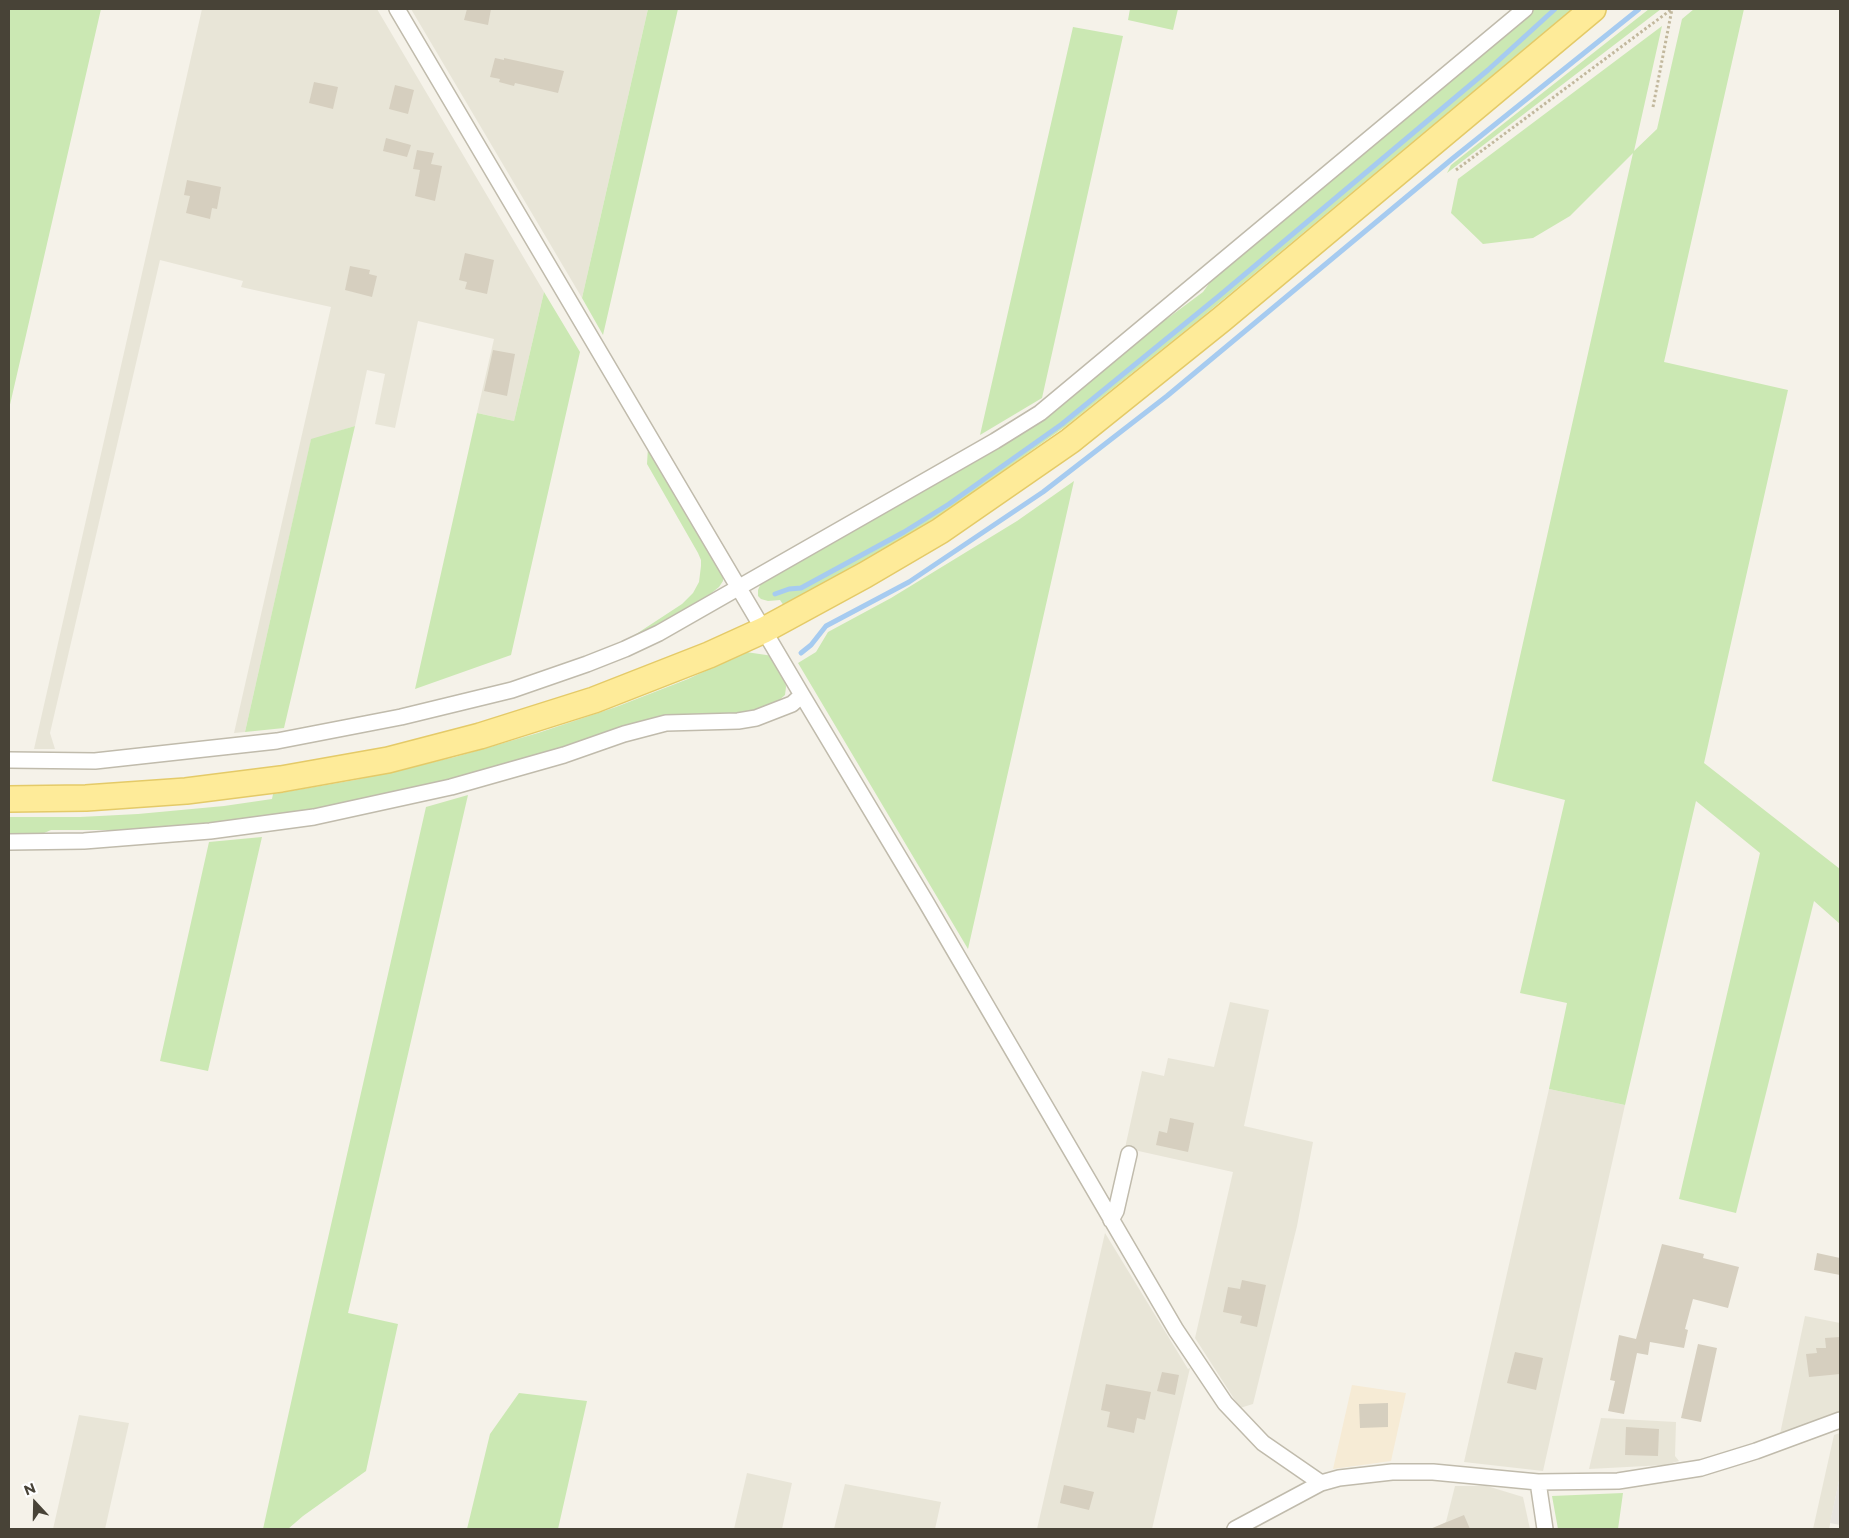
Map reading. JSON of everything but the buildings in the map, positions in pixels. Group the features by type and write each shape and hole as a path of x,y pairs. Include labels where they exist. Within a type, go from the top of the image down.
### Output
{"main road":[{"path":"9,799 86,798 186,791 281,779 388,760 480,736 594,700 709,655 764,630 834,593 940,531 1070,441 1222,319 1593,9"}],"street":[{"path":"397,9 802,695 932,911 1176,1330 1225,1403 1263,1442 1321,1483"},
{"path":"9,760 95,761 277,741 401,717 512,690 587,664 659,633 995,441 1040,413 1525,9"},
{"path":"9,842 84,841 210,831 314,817 450,787 659,725 686,722 738,721 756,718 792,704 802,695"},
{"path":"1111,1220 1116,1211 1130,1154"},
{"path":"1235,1529 1321,1483 1363,1474 1453,1473 1538,1482 1618,1481 1701,1468 1756,1451 1840,1420"},
{"path":"1538,1482 1544,1529"}],"path":[{"path":"1456,170 1672,9 1653,107"}],"shaded area":[{"path":"202,9 377,9 544,292 514,421 477,413 494,339 418,321 395,428 375,424 385,374 367,370 355,426 311,440 245,732 234,733 331,307 241,287 243,281 160,260 50,733 55,749 34,749"},
{"path":"411,9 648,9 582,298 469,107"},
{"path":"1230,1002 1269,1010 1244,1126 1313,1142 1297,1226 1253,1404 1240,1408 1195,1338 1233,1172 1125,1148 1142,1071 1164,1076 1168,1058 1214,1067"},
{"path":"1549,1089 1625,1105 1543,1471 1464,1462"},
{"path":"1105,1233 1188,1369 1190,1368 1152,1529 1037,1529"},
{"path":"1805,1316 1840,1323 1840,1412 1780,1434"},
{"path":"1352,1385 1406,1393 1391,1461 1333,1469"},
{"path":"79,1415 129,1423 105,1529 53,1529"},
{"path":"1601,1418 1676,1422 1675,1456 1679,1461 1665,1465 1589,1469"},
{"path":"1840,1433 1840,1476 1829,1529 1813,1529 1834,1435"},
{"path":"747,1473 792,1483 782,1529 734,1529"},
{"path":"1840,1476 1840,1525 1830,1523"},
{"path":"845,1484 941,1502 935,1529 834,1529"},
{"path":"1455,1486 1487,1486 1523,1497 1530,1529 1437,1529 1436,1527 1446,1522"}],"green space":[{"path":"9,9 101,9 9,409"},
{"path":"648,9 678,9 603,335 582,298"},
{"path":"1130,9 1178,9 1173,30 1128,20"},
{"path":"1534,9 1572,9 1201,318 1066,426 945,512 892,545 790,603 784,606 780,600 768,601 758,596 761,583 918,491 1203,292 1218,271 1527,12"},
{"path":"1649,9 1661,9 1447,173 1451,165"},
{"path":"1694,9 1744,9 1664,362 1788,390 1704,763 1840,869 1840,924 1814,901 1736,1213 1679,1199 1760,853 1696,801 1625,1105 1549,1089 1567,1003 1520,993 1565,800 1492,781 1633,153 1570,216 1533,238 1483,244 1451,213 1458,179 1662,26 1634,151 1657,129 1682,19"},
{"path":"1073,27 1123,36 1042,398 980,435"},
{"path":"544,292 580,352 511,655 415,689 477,413 514,421"},
{"path":"355,426 284,728 245,732 311,439"},
{"path":"648,447 723,572 723,581 719,587 704,599 624,642 682,604 693,593 699,582 701,566 698,553 647,464"},
{"path":"1074,481 968,949 798,663 816,652 828,632 891,598 1017,521"},
{"path":"746,652 773,656 785,678 785,695 775,704 756,712 558,752 435,786 314,813 125,834 105,830 51,830 35,837 9,836 9,817 80,817 224,806 272,799 273,794 355,780 455,757 538,733 616,707 688,679"},
{"path":"468,795 348,1313 398,1324 366,1471 288,1529 263,1529 426,807"},
{"path":"262,837 208,1071 160,1061 209,842"},
{"path":"519,1393 587,1401 558,1529 467,1529 490,1434"},
{"path":"1623,1493 1618,1529 1558,1529 1552,1496"}],"waterway":[{"path":"775,594 789,589 801,588 904,532 949,504 1062,424 1219,296 1488,70 1555,9"},
{"path":"801,653 811,645 826,626 909,582 1043,492 1167,396 1452,159 1639,9"}]}
